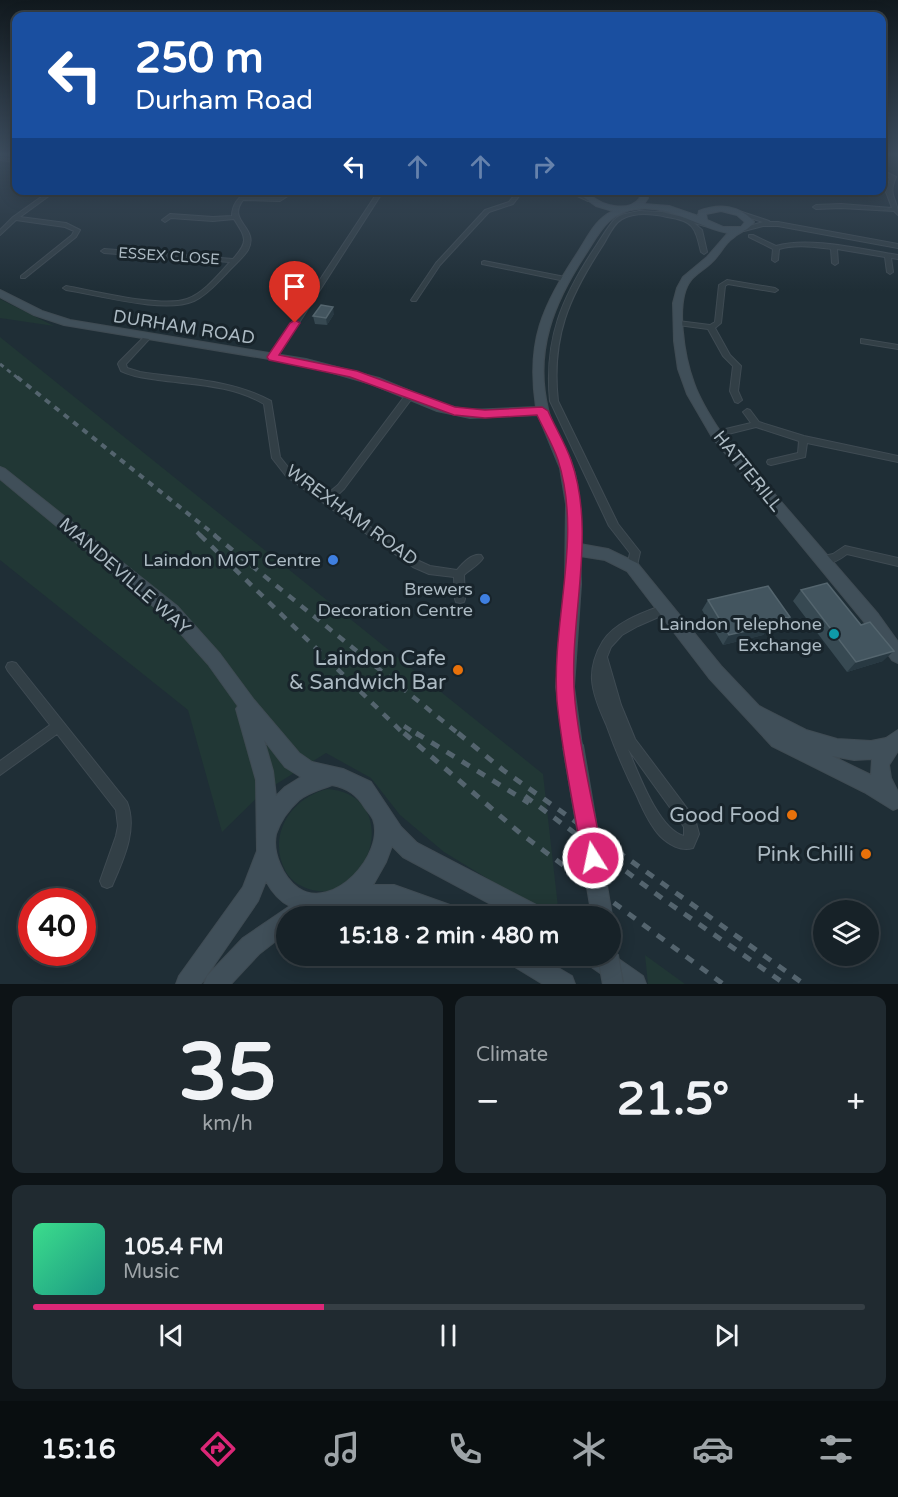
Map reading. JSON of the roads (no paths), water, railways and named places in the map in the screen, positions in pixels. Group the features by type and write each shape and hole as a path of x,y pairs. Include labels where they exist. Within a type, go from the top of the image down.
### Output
{"street":[{"path":"0,234 15,218 41,200"},
{"path":"66,288 154,304 175,304 200,294 235,261 249,240 248,233 234,217 234,207 240,200"},
{"path":"273,357 376,200"},
{"path":"414,300 438,264 487,211 511,203 514,200"},
{"path":"590,200 605,210 604,219 565,279 550,309 540,344 537,377 542,411 567,468 575,549 566,660 567,714 600,906"},
{"path":"604,219 644,200"},
{"path":"661,200 673,205 742,214 778,224 898,246"},
{"path":"600,205 673,210 725,230 744,232 776,248 786,244 834,247 898,257"},
{"path":"816,207 841,206 897,212"},
{"path":"705,223 702,213 713,209"},
{"path":"633,567 635,552 614,526 554,401 552,380 556,333 569,294 616,220 628,214 641,213 705,223"},
{"path":"165,220 173,214 213,219 234,217"},
{"path":"742,214 750,222 744,232"},
{"path":"15,218 66,225 77,230 74,236 23,277"},
{"path":"680,218 698,228 704,252"},
{"name":"HATTERILL","path":"705,223 712,237 680,291 678,323 685,379 698,408 717,434 896,649"},
{"path":"744,232 763,224 778,224"},
{"name":"HATTERILL","path":"692,273 710,259 725,238 744,232"},
{"path":"834,247 835,263"},
{"path":"775,260 776,248"},
{"name":"ESSEX CLOSE","path":"104,251 235,261"},
{"path":"888,256 890,272"},
{"path":"484,263 565,279"},
{"path":"678,323 711,327 718,322 722,285 727,282 775,290"},
{"name":"DURHAM ROAD","path":"0,293 38,313 68,323 344,371 441,408 470,414 542,411"},
{"path":"711,327 728,357 737,366 734,391 738,400"},
{"name":"WREXHAM ROAD","path":"147,337 122,364 124,369 130,373 257,395 267,403 276,458 289,474 416,564 429,570 459,574"},
{"path":"864,341 898,347"},
{"path":"326,500 340,488 410,395"},
{"path":"747,412 756,424"},
{"path":"717,434 756,424 803,439 898,459"},
{"path":"771,462 801,455 803,439"},
{"name":"MANDEVILLE WAY","path":"0,472 171,611 214,659 292,760 309,771 354,782 364,789 379,808 394,834 415,853 515,906"},
{"path":"575,549 608,555 633,567 745,705 778,740 871,785 896,802"},
{"path":"822,560 836,558 845,550 898,562"},
{"path":"460,599 459,574 478,558"},
{"path":"602,658 615,705 631,743 690,824 692,834 688,843 675,840 660,827 641,792 599,690 598,681 602,658 607,644 616,633 666,609"},
{"path":"12,667 101,777 122,807 125,817 123,840 107,881"},
{"name":"MANDEVILLE WAY","path":"238,693 261,760 267,795 269,867 277,884 291,896 304,902 394,896 422,906"},
{"path":"745,705 782,728 819,744 863,751 894,743"},
{"path":"0,769 59,726"},
{"path":"894,743 881,758 880,775 896,802"},
{"path":"187,984 251,894 267,845 271,823 287,798 308,783 332,777"},
{"path":"318,906 339,898 368,876 380,855 385,829 379,808"},
{"path":"215,984 251,946 276,927"},
{"path":"534,966 564,984"},
{"path":"609,966 635,984"},
{"path":"610,966 613,984"}],"railway":[{"path":"0,364 19,379"},
{"path":"17,377 216,536"},
{"path":"197,532 200,535"},
{"path":"200,535 405,735"},
{"path":"214,535 460,735"},
{"path":"404,726 418,735"},
{"path":"404,733 520,833 723,984"},
{"path":"416,733 529,803"},
{"path":"458,733 503,770 804,984"},
{"path":"525,796 663,899 785,984"}],"place":[{"name":"Laindon MOT Centre","path":"333,560"},
{"name":"Brewers Decoration Centre","path":"485,599"},
{"name":"Laindon Telephone Exchange","path":"834,634"},
{"name":"Laindon Cafe & Sandwich Bar","path":"458,670"},
{"name":"Good Food","path":"792,815"},
{"name":"Pink Chilli","path":"866,854"}]}
